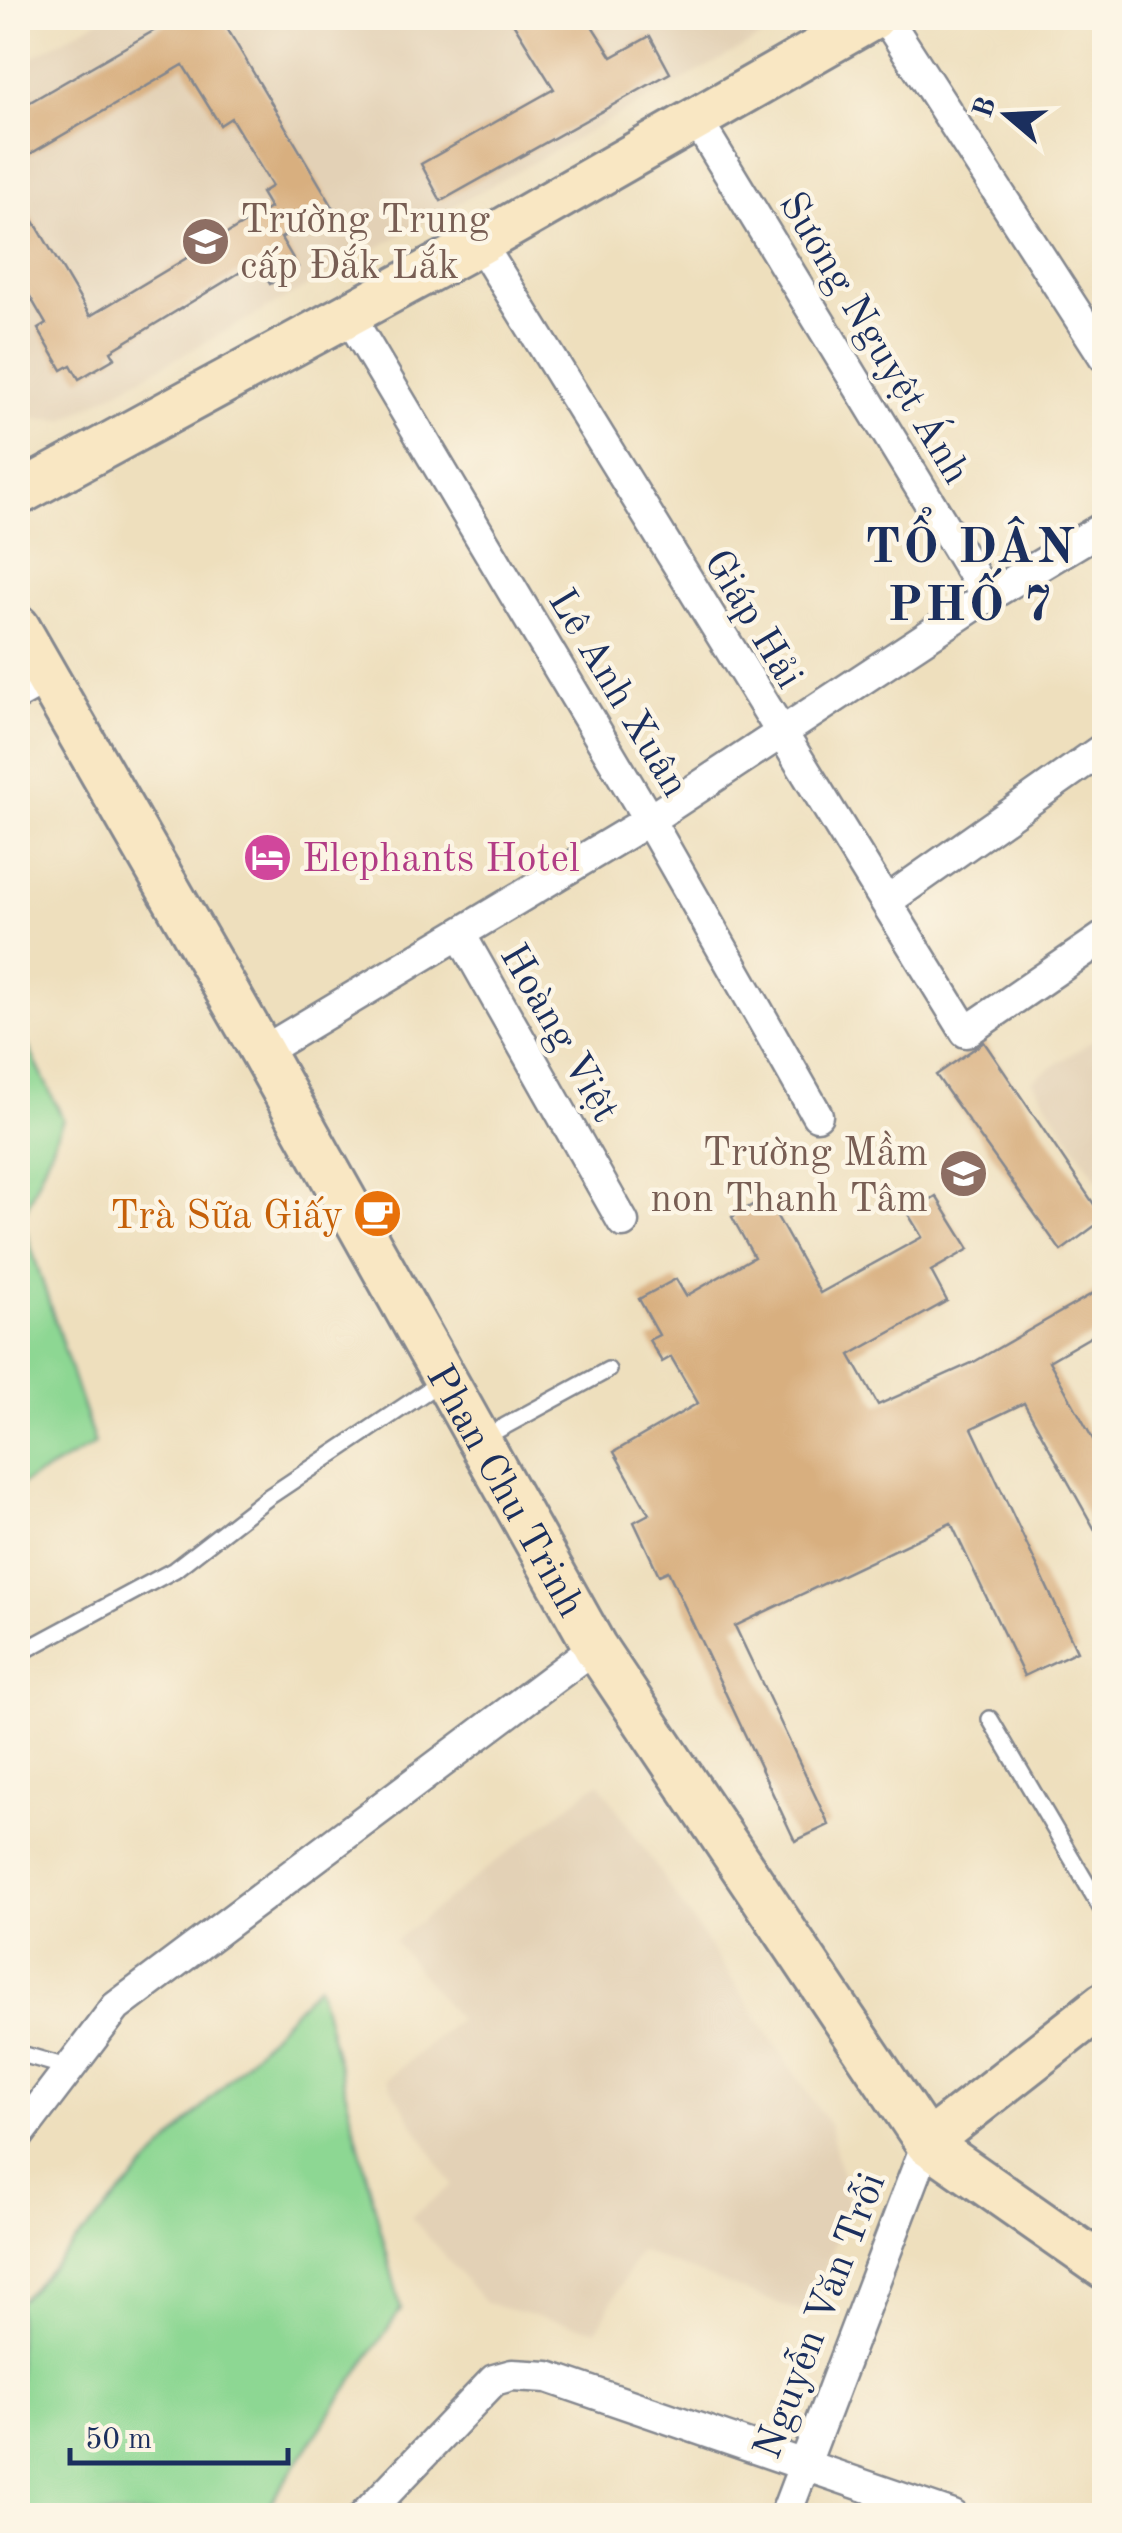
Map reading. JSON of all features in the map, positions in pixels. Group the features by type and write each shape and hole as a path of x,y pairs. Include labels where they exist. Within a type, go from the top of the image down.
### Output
{"main road":[{"path":"18,494 480,242 873,18"},
{"name":"Phan Chu Trinh","path":"18,627 33,686 262,1052 595,1647 927,2143 1104,2267"},
{"path":"927,2143 1104,2004"}],"street":[{"path":"886,18 1104,356"},
{"name":"Sương Nguyệt Ánh","path":"696,120 987,597"},
{"name":"Giáp Hải","path":"480,242 779,735 966,1032 1104,936"},
{"name":"Lê Anh Xuân","path":"348,314 650,820 817,1115"},
{"path":"262,1052 650,820 987,597 1104,527"},
{"path":"887,901 1104,748"},
{"name":"Hoàng Việt","path":"460,934 623,1222"},
{"path":"18,2136 116,2007 595,1647"},
{"name":"Nguyễn Văn Trỗi","path":"785,2516 927,2143"},
{"path":"364,2516 494,2380 512,2375 548,2378 805,2462 953,2516"}],"lane":[{"path":"480,1440 608,1370"},
{"path":"18,1654 174,1570 267,1498 446,1378"},
{"path":"990,1719 1104,1913"},
{"path":"18,2053 70,2068"}],"shaded area":[{"name":"Trường Trung cấp Đắk Lắk","path":"102,18 796,18 64,420 18,418 18,65"},
{"path":"1104,1033 1104,1190 1032,1080"},
{"path":"599,1782 829,2124 849,2202 809,2315 639,2251 597,2330 486,2304 411,2217 452,2185 386,2080 458,2019 394,1941"}],"green space":[{"path":"18,1025 63,1119 22,1219 95,1444 18,1486"},
{"path":"318,1985 401,2309 262,2515 18,2515 18,2303"}],"building":[{"path":"176,18 221,18 333,207 281,238 298,267 270,284 257,262 111,351 115,358 79,379 71,365 62,370 38,329 46,324 18,276 18,194 90,316 270,208 261,193 272,186 231,118 220,125 183,65 18,161 18,109"},
{"path":"510,18 587,18 612,57 650,36 670,73 441,201 421,164 554,89"},
{"path":"984,1042 1104,1219 1061,1251 936,1075"},
{"path":"936,1196 969,1249 931,1271 947,1301 850,1355 878,1405 974,1362 1104,1287 1104,1329 1049,1361 1104,1459 1104,1546 1024,1403 972,1428 1077,1651 1024,1676 951,1523 735,1626 829,1825 795,1841 668,1571 659,1575 634,1522 649,1514 614,1452 698,1403 671,1357 662,1362 649,1340 659,1335 639,1299 676,1279 686,1296 754,1257 732,1217 766,1197 820,1293 922,1237 908,1214"}],"place":[{"name":"Trường Trung cấp Đắk Lắk","path":"205,241"},
{"name":"Elephants Hotel","path":"267,857"},
{"name":"Trường Mầm non Thanh Tâm","path":"963,1174"},
{"name":"Trà Sữa Giấy","path":"378,1214"}],"district":[{"name":"TỔ DÂN PHỐ 7","path":"971,573"}]}
